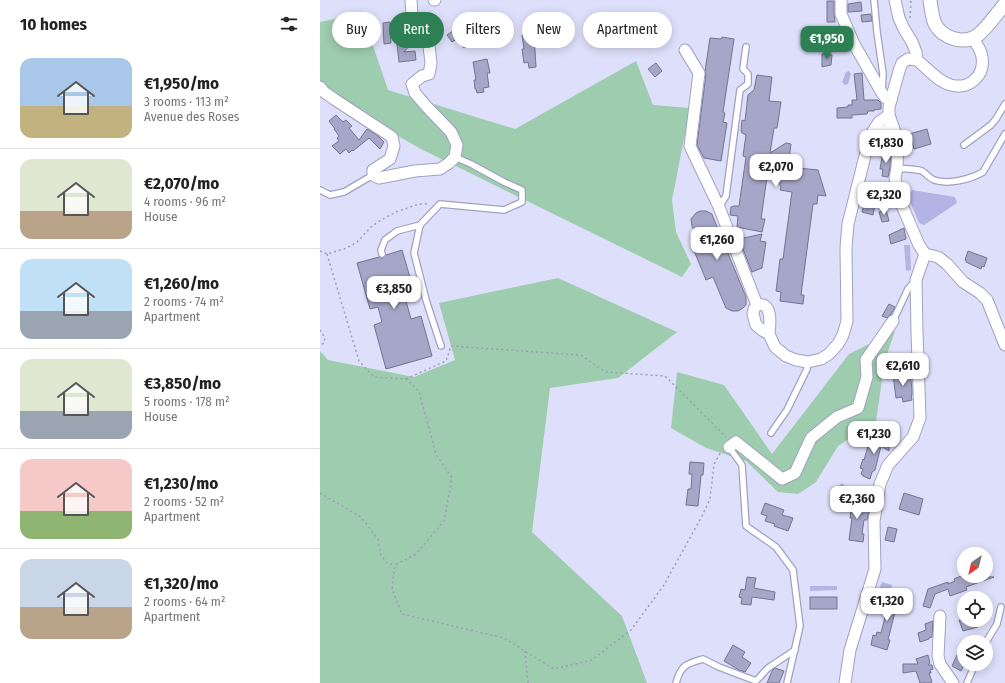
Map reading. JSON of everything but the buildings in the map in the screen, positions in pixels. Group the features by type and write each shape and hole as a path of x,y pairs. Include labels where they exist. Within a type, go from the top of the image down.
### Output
{"street":[{"path":"320,87 334,99 392,137 394,146 390,159 373,170 373,175 379,178 415,171 440,169 449,163 455,157 457,145 451,132 415,93 412,84 422,76 429,74 431,63 429,46 412,15 411,0"},
{"path":"841,0 841,14 854,44 886,96 889,115 898,141 895,178 898,196 919,245 926,254 938,257 947,264 963,282 984,296 1005,345"},
{"path":"895,0 899,18 912,42 917,60"},
{"path":"930,0 936,26 941,32 958,40 966,40 978,35 1005,4"},
{"path":"886,96 902,63 908,59 917,60 936,77 950,85 960,86 969,84 976,79 981,71 982,64 982,57 979,48 972,38"},
{"path":"684,50 699,74 690,146 719,207 757,305"},
{"path":"757,305 763,305 767,308 770,316 769,334 775,347 786,356 796,360 808,362 829,354 838,344 843,335 847,321 846,248 848,224 870,136 876,125 889,115"},
{"path":"868,145 893,126"},
{"path":"845,683 850,650 875,569 874,521 880,484 888,465 913,437 920,418 916,280 926,254"},
{"path":"757,305 753,314 756,325 769,334"},
{"path":"733,444 782,479 796,474 811,438 837,417 858,408 867,377 866,360 893,321"},
{"path":"940,616 938,656 940,664 953,683"}],"lane":[{"path":"874,0 886,96"},
{"path":"719,207 726,196 740,90 748,84 748,74 743,69 746,47"},
{"path":"964,145 991,125 1005,104"},
{"path":"897,168 923,171 928,177 934,180 952,182 978,176 983,172 1005,134"},
{"path":"441,346 426,300 414,253 420,225 440,204 504,210 522,202 522,190 455,157"},
{"path":"320,190 330,195 344,192 373,175"},
{"path":"382,254 381,250 385,240 397,231 420,225"},
{"path":"893,321 908,289 916,280"},
{"path":"771,433 787,410 807,369 808,362"},
{"path":"733,444 742,465 746,526 776,547 793,570 800,626 788,683"},
{"path":"990,635 997,624 1001,607"},
{"path":"676,683 679,672 688,663 703,659 719,667 756,681 768,668 795,650"},
{"path":"967,683 972,671"}],"path":[{"path":"320,251 327,254 347,248 357,242 371,227 396,212 419,204 440,204"},
{"path":"327,254 359,361 374,377 406,379 446,361 452,346 581,356 605,372 665,376 733,444 722,450 714,464 710,499 664,585 631,630 592,660 554,669 504,638 402,614 392,589 395,565"},
{"path":"320,330 325,338 324,343 320,345"},
{"path":"320,493 361,517 378,539 381,555 387,563 395,565 416,554 444,520 452,478 436,454 419,391 406,379"},
{"path":"525,651 528,683"}],"green space":[{"path":"332,19 332,48 374,48 388,90 515,129 636,61 653,105 690,108 672,200 676,232 691,264 682,277 421,149 396,135 320,84 320,22"},
{"path":"558,278 677,332 618,378 550,388 532,532 622,616 647,683 320,683 320,351 328,360 414,377 455,360 439,303"},
{"path":"895,331 885,360 876,421 838,446 816,482 798,494 778,492 746,461 706,448 671,428 677,372 724,385 772,454 849,354"}],"water":[{"path":"849,71 851,74 848,84 845,85 842,82 846,72"},
{"path":"912,190 955,197 957,203 924,225 919,223 908,197"},
{"path":"904,245 910,245 911,270 906,271"},
{"path":"842,483 846,487 850,486 854,491 847,497 838,487"},
{"path":"882,582 892,585 891,590 883,588 883,590 879,589"},
{"path":"810,586 837,586 837,590 810,591"}]}
